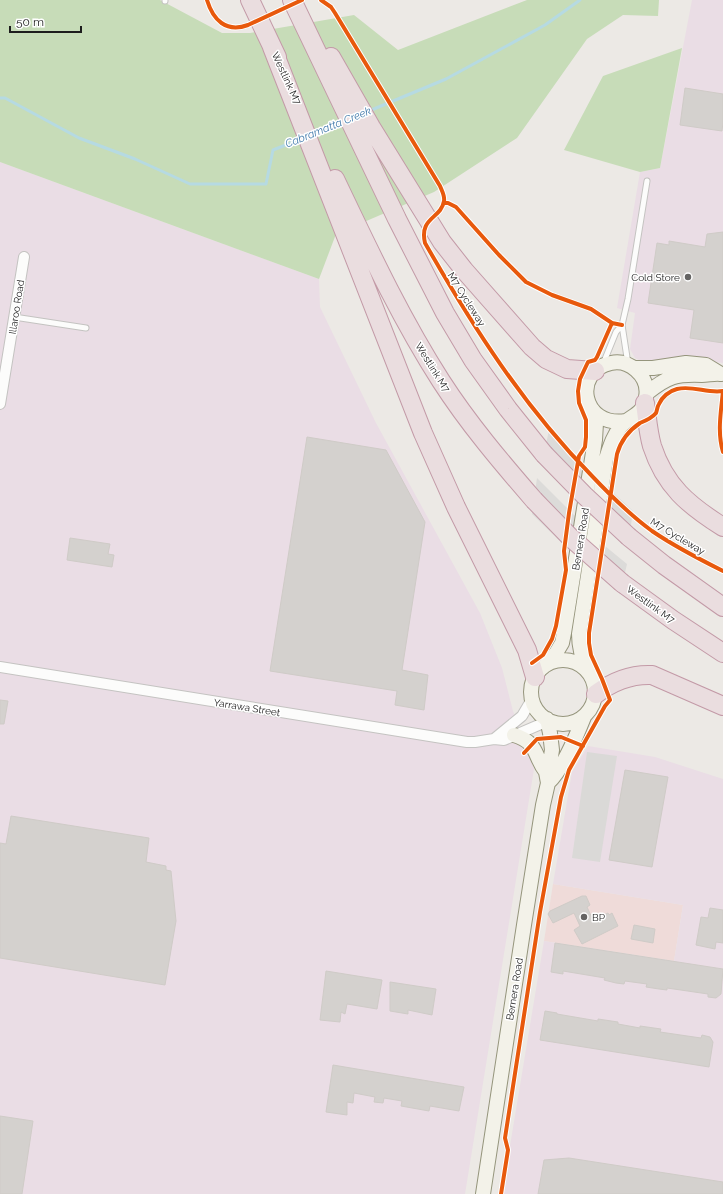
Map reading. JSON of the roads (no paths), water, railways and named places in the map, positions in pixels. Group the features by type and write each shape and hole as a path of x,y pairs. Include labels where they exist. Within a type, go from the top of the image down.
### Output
{"highway":[{"name":"Westlink M7","path":"250,0 379,271 414,337 441,382 475,429 507,470 570,537 622,583 673,620 723,652"},
{"path":"292,0 414,255 445,312 474,360 508,409 544,454 584,496 629,537 723,607"},
{"path":"296,0 371,127 442,242 464,270 532,347 546,359 567,369 599,368"},
{"path":"272,47 362,279 438,468 527,650 541,671"},
{"path":"646,398 652,445 663,472 681,496 693,507 723,527"},
{"path":"596,694 605,687 627,676 652,675 723,706"}],"main road":[{"path":"615,362 631,366 653,368 686,363 706,365 721,374 687,374 674,376 664,380 646,398 637,414 626,421 616,423 606,421 597,416 588,402 586,389 588,382 599,368 615,362"},
{"path":"631,366 644,379 646,398"},
{"name":"Bernera Road","path":"541,671 562,643 569,608 595,440 596,423 591,408"},
{"name":"Bernera Road","path":"588,672 583,660 579,642 579,634 606,460 610,444 616,432 626,421"},
{"path":"560,660 573,661 582,665 593,678 596,694 594,703 584,717 566,724 559,724 546,719 539,714 532,699 531,688 541,671 560,660"},
{"name":"Bernera Road","path":"547,778 556,776 578,733 584,717"},
{"name":"Bernera Road","path":"483,1194 552,750 550,733 546,719"},
{"path":"514,735 526,740 532,746 547,778"}],"street":[{"name":"Illaroo Road","path":"0,404 24,257"},
{"name":"Yarrawa Street","path":"0,667 467,742 494,739 504,740 541,724 546,719"},
{"path":"494,739 522,716 532,699"}],"lane":[{"path":"631,366 622,325 628,299 647,181"},
{"path":"14,317 86,328"},
{"path":"599,368 616,332 622,325"}],"waterway":[{"name":"Cabramatta Creek","path":"369,111 446,79 545,25 580,0"},
{"name":"Cabramatta Creek","path":"0,98 5,98 79,138 135,159 190,184 266,184 273,150 301,139"},
{"name":"Cabramatta Creek","path":"312,134 343,121"}],"place":[{"name":"Cold Store","path":"688,277"},
{"name":"BP","path":"584,917"}]}
